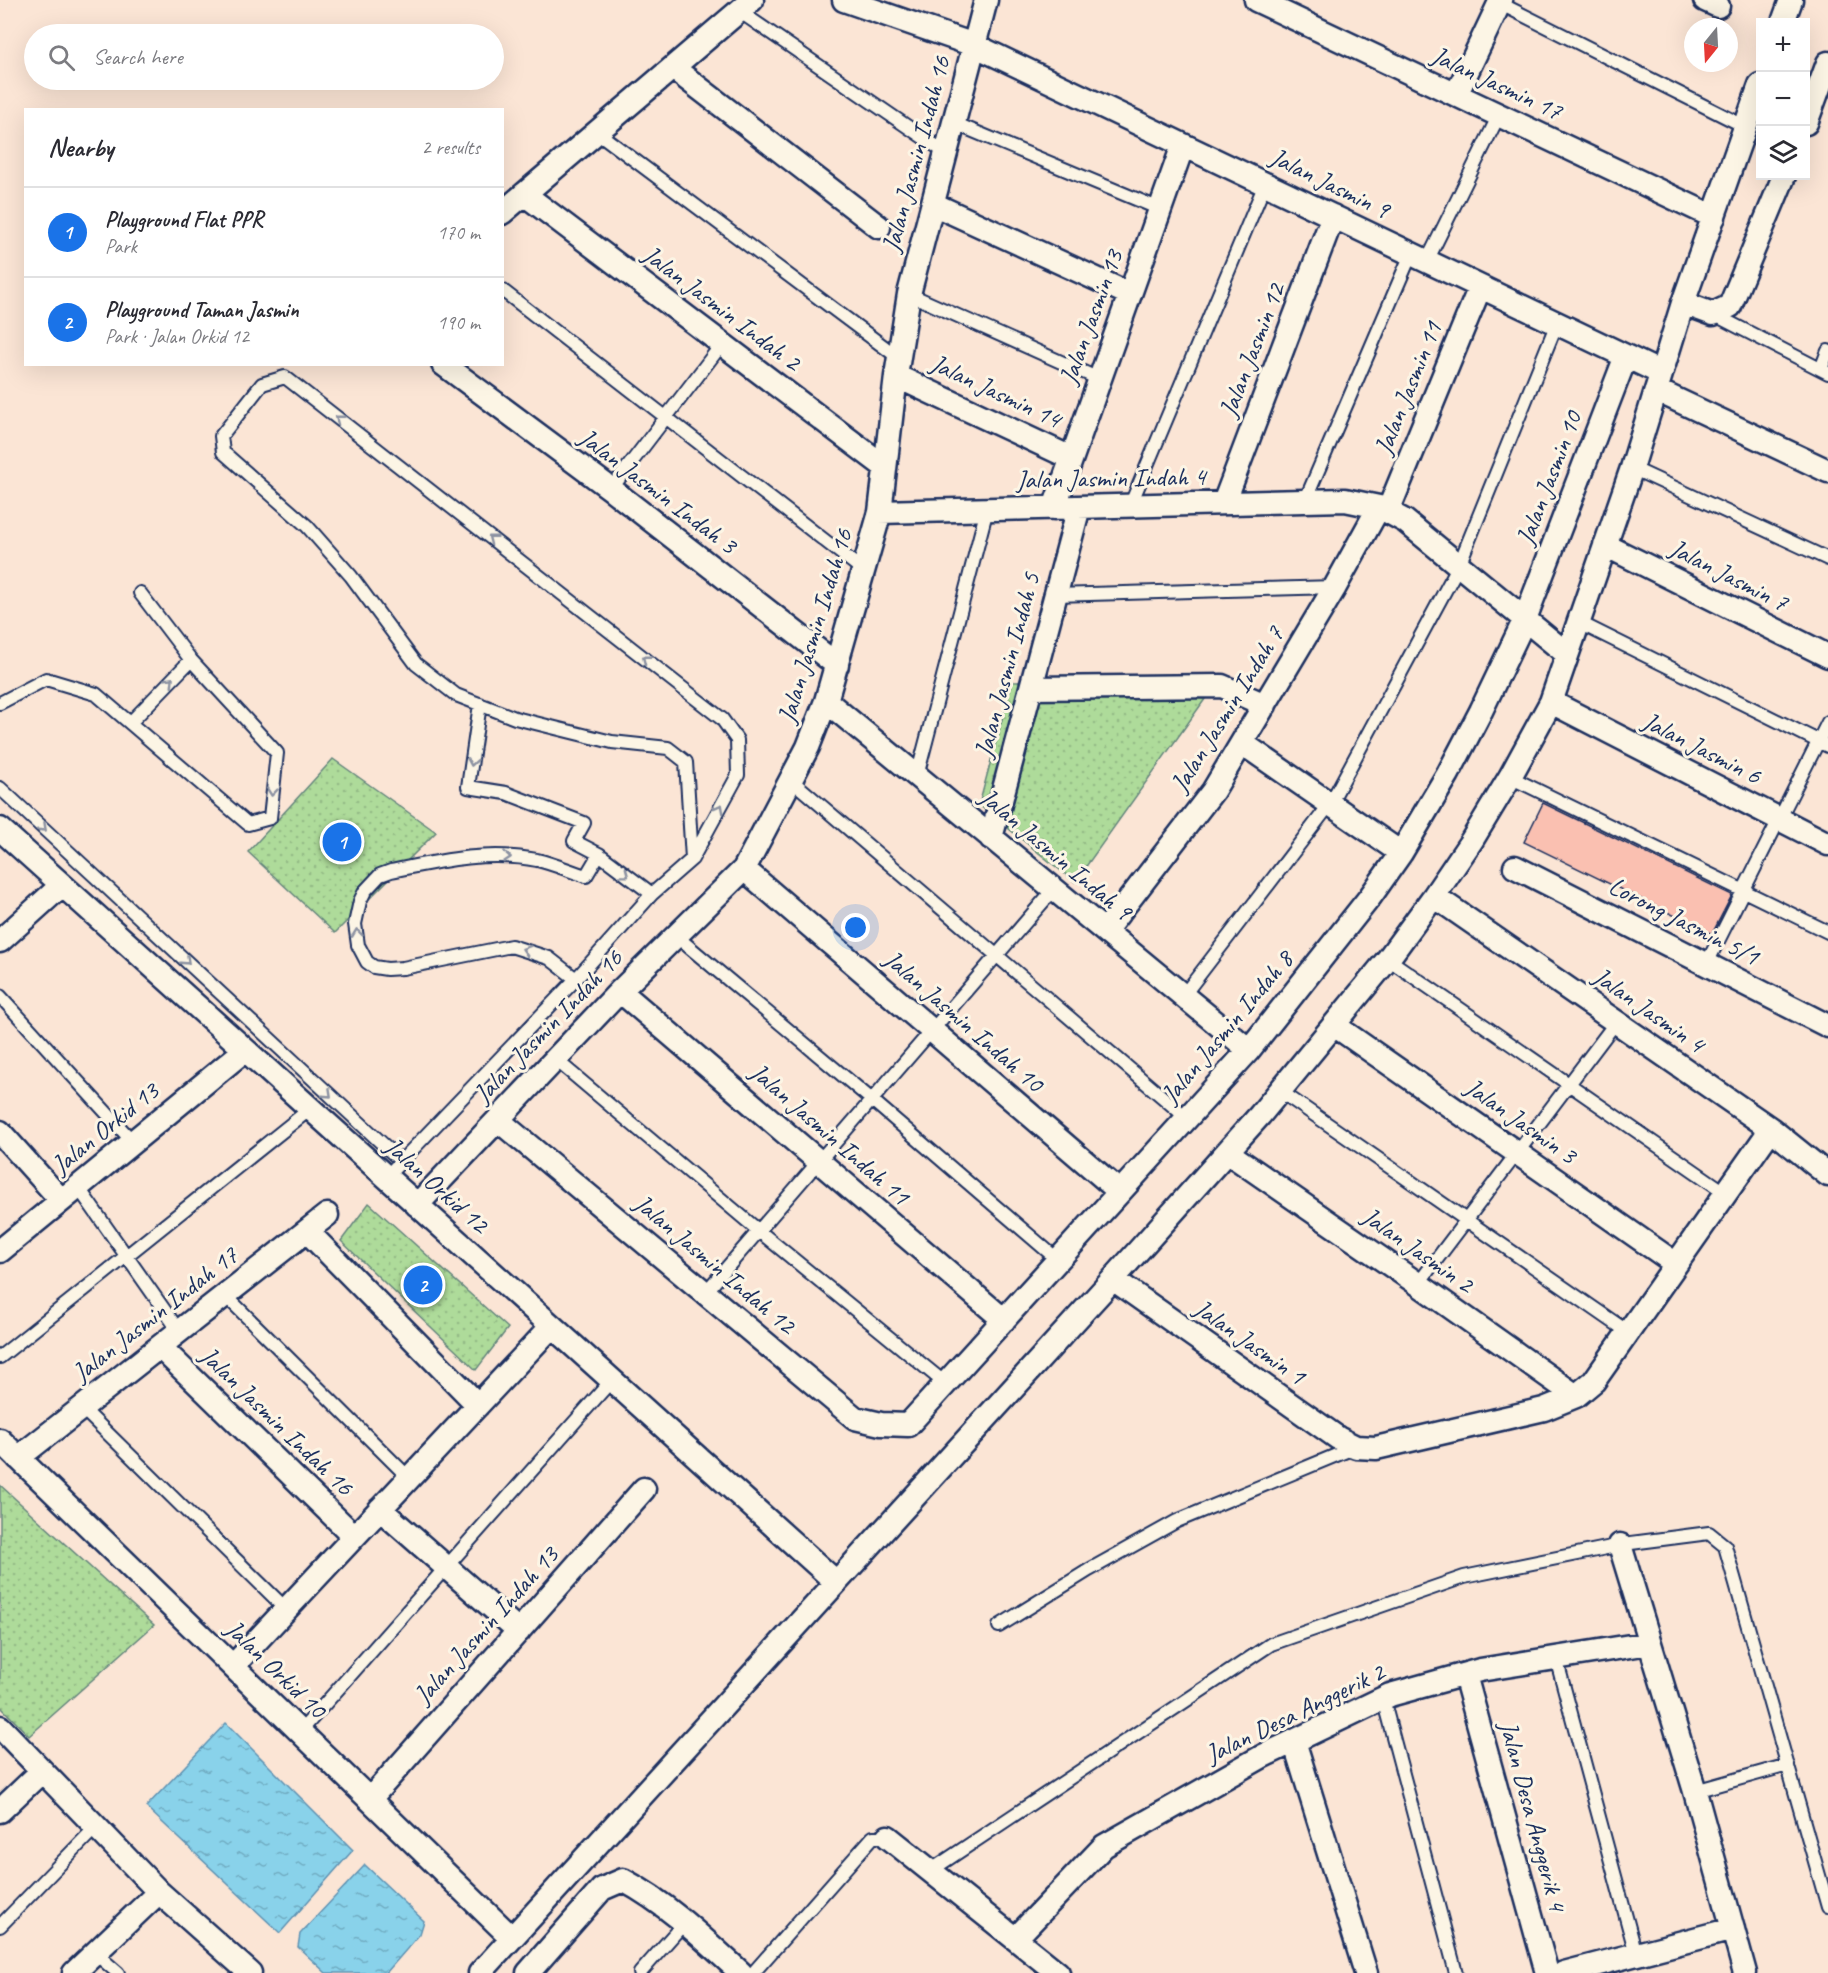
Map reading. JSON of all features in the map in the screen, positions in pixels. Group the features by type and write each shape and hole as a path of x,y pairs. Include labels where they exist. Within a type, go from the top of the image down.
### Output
{"street":[{"path":"844,0 974,45"},
{"name":"Jalan Jasmin Indah 16","path":"417,1205 620,991 744,869 808,747 826,701 880,512 909,294 986,0"},
{"name":"Jalan Jasmin 17","path":"1256,0 1714,217"},
{"path":"1784,18 1791,0"},
{"path":"1455,94 1498,1"},
{"path":"504,211 746,6"},
{"name":"Jalan Jasmin 9","path":"974,45 1626,356 1658,381 1828,471"},
{"path":"1810,110 1818,84 1828,63"},
{"path":"673,68 879,227"},
{"path":"480,1973 1113,1280 1227,1152 1388,959 1434,896 1472,840 1551,702 1632,468 1683,303 1756,99"},
{"name":"Jalan Jasmin 13","path":"1054,508 1183,145"},
{"path":"1683,303 1713,314 1730,306 1782,180"},
{"name":"Jalan Jasmin Indah 2","path":"524,194 885,467"},
{"path":"933,204 1129,294"},
{"name":"Jalan Jasmin 12","path":"1224,503 1333,216"},
{"name":"Jalan Jasmin 11","path":"1384,509 1480,287"},
{"name":"Jalan Jasmin 10","path":"1525,619 1626,356"},
{"name":"Jalan Jasmin Indah 3","path":"446,366 611,489 837,665"},
{"name":"Jalan Jasmin 14","path":"898,367 1071,458"},
{"name":"Jalan Jasmin Indah 4","path":"880,512 1345,500 1384,509"},
{"name":"Jalan Jasmin Indah 5","path":"991,838 1079,507"},
{"path":"1384,509 1405,521 1567,654"},
{"name":"Jalan Jasmin Indah 7","path":"1105,931 1213,791 1384,509"},
{"name":"Jalan Jasmin 7","path":"1605,544 1828,656"},
{"name":"Jalan Jasmin Indah 8","path":"908,1425 1249,1050 1370,897 1401,853 1476,721 1525,619"},
{"path":"1031,688 1222,686 1265,705"},
{"name":"Jalan Jasmin Indah 9","path":"826,701 1249,1050"},
{"name":"Jalan Jasmin 6","path":"1551,702 1828,844"},
{"path":"1242,743 1401,853"},
{"name":"Jalan Orkid 12","path":"0,830 62,885 206,998 217,1025 310,1109 393,1169 417,1205 836,1582"},
{"name":"Lorong Jasmin 5/1","path":"1515,867 1828,1026"},
{"name":"Jalan Jasmin Indah 10","path":"744,869 1120,1192"},
{"path":"0,940 62,885"},
{"name":"Jalan Jasmin 4","path":"1434,896 1771,1129 1828,1175"},
{"name":"Jalan Jasmin Indah 11","path":"620,991 1004,1320"},
{"name":"Jalan Jasmin 3","path":"1334,1025 1676,1264"},
{"name":"Jalan Orkid 13","path":"0,1251 245,1050"},
{"name":"Jalan Jasmin Indah 12","path":"498,1120 855,1418 881,1424 908,1425"},
{"path":"1356,1447 1376,1448 1544,1409 1576,1396 1594,1381 1771,1129"},
{"path":"0,1132 70,1194"},
{"name":"Jalan Jasmin 2","path":"1227,1152 1576,1396"},
{"name":"Jalan Jasmin Indah 17","path":"18,1458 327,1215"},
{"path":"307,1231 478,1405"},
{"name":"Jalan Jasmin 1","path":"1113,1280 1338,1438 1356,1447"},
{"path":"233,1666 552,1326"},
{"name":"Jalan Jasmin Indah 16","path":"160,1347 354,1536"},
{"name":"Jalan Orkid 10","path":"0,1440 512,1938"},
{"name":"Jalan Jasmin Indah 13","path":"369,1799 644,1489"},
{"path":"380,1509 519,1631"},
{"path":"1620,1545 1695,1791 1745,1973"},
{"name":"Jalan Desa Anggerik 2","path":"1016,1938 1104,1846 1263,1756 1383,1699 1480,1670 1649,1643"},
{"name":"Jalan Desa Anggerik 4","path":"1465,1675 1547,1973"},
{"path":"0,1727 159,1892 250,1973"},
{"path":"1294,1741 1366,1973"},
{"path":"0,1811 42,1771"},
{"path":"888,1837 1058,1973"},
{"path":"528,1973 602,1889 623,1880 648,1893 686,1922 741,1973"},
{"path":"74,1973 159,1892"},
{"path":"1564,1973 1733,1929"}],"lane":[{"path":"1498,1 1746,127"},
{"path":"746,6 946,153"},
{"path":"1305,501 1419,257 1499,115"},
{"path":"954,123 1160,209"},
{"path":"597,132 898,367"},
{"path":"1130,506 1265,184"},
{"path":"504,292 864,571"},
{"path":"909,294 1099,379"},
{"path":"1713,314 1825,371 1828,351"},
{"path":"1183,996 1329,804 1459,565 1557,323"},
{"path":"611,489 722,344"},
{"path":"0,788 206,998 236,1007 393,1169 576,979 652,894 692,859 738,775 736,740 722,719 285,377 262,384 221,436 223,452 306,526 351,576 416,664 456,695 515,717 612,742 668,748 686,762 692,859"},
{"path":"1632,468 1828,559"},
{"path":"916,776 987,509"},
{"path":"1055,595 1335,587"},
{"path":"0,703 46,679 96,694 248,824 270,818 277,753 190,660 140,593"},
{"path":"1578,622 1823,744"},
{"path":"130,723 190,660"},
{"path":"480,704 468,787 506,793 584,823 574,841 599,854 652,894"},
{"path":"1706,964 1779,819 1823,744 1828,722"},
{"path":"1509,777 1828,932"},
{"path":"790,779 1187,1118"},
{"path":"576,979 549,958 511,946 403,968 380,969 367,962 358,945 355,924 360,901 365,891 380,874 472,856 483,856 538,861 586,876 599,854"},
{"path":"705,1293 1054,889"},
{"path":"676,936 1058,1260"},
{"path":"1388,959 1726,1193"},
{"path":"0,996 133,1142"},
{"path":"217,1025 236,1007"},
{"path":"1418,1284 1617,1022"},
{"path":"555,1059 945,1384"},
{"path":"1280,1091 1628,1332"},
{"path":"0,1357 310,1109"},
{"path":"70,1194 126,1256 179,1331"},
{"path":"225,1295 409,1478"},
{"path":"300,1732 611,1380"},
{"path":"82,1408 286,1609"},
{"path":"999,1626 1089,1570 1177,1521 1356,1447"},
{"path":"930,1871 1271,1644 1464,1576 1620,1545 1709,1533 1725,1546 1828,1907"},
{"path":"1556,1658 1636,1954"},
{"path":"1383,1699 1456,1973"},
{"path":"1695,1791 1788,1765"},
{"path":"0,1926 96,1827"},
{"path":"753,1973 873,1837 888,1837"},
{"path":"640,1973 686,1922"},
{"path":"95,1953 118,1973"}],"green space":[{"path":"1220,678 1075,882 979,805 1012,682"},
{"path":"333,759 436,832 335,933 248,852"},
{"path":"369,1203 508,1328 476,1370 341,1241"},
{"path":"0,1485 154,1625 29,1736 0,1706"}],"water":[{"path":"226,1723 353,1850 280,1933 146,1807"},
{"path":"365,1865 424,1921 420,1934 386,1973 326,1973 298,1947 300,1934"}],"building":[{"path":"1543,803 1732,895 1712,934 1524,842"}],"place":[{"name":"Playground Flat PPR","path":"342,842"},
{"name":"Playground Taman Jasmin","path":"423,1285"}]}
